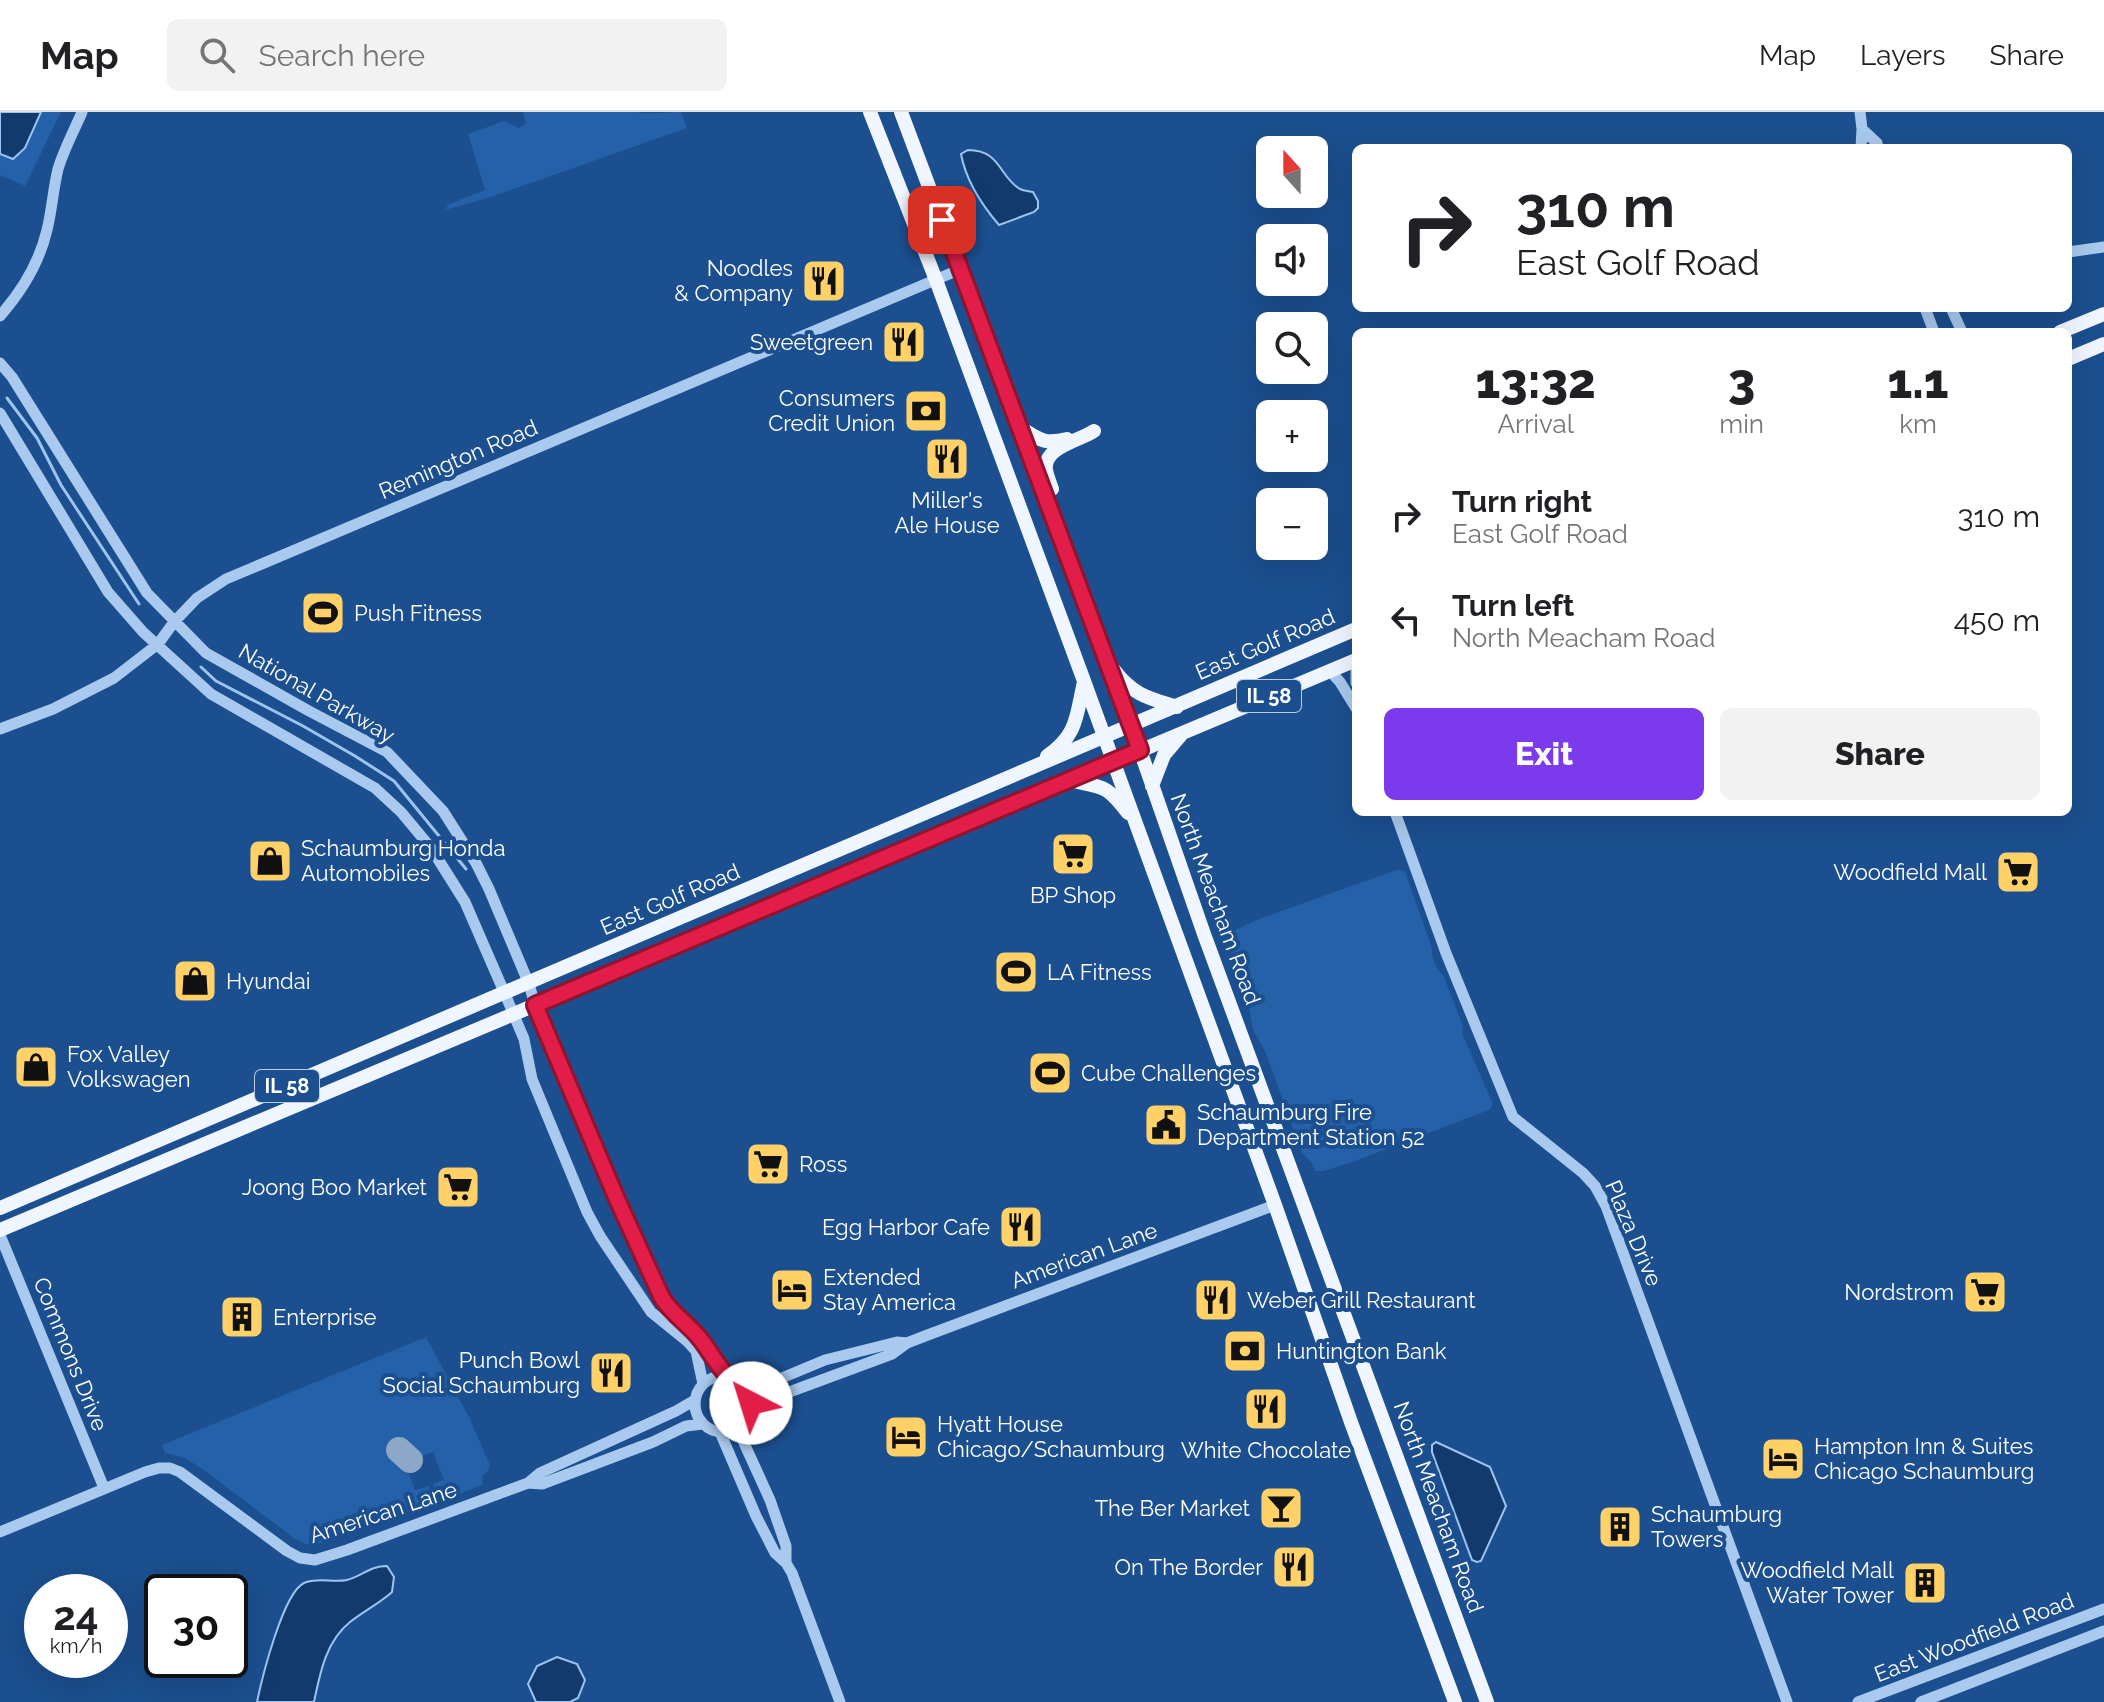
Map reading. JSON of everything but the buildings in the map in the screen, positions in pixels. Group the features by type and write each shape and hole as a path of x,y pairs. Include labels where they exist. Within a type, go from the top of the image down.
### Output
{"main road":[{"path":"870,112 936,280 1105,738 1455,1702"},
{"name":"North Meacham Road","path":"901,112 1140,750 1204,934 1487,1702"},
{"path":"2070,328 2104,314"},
{"path":"2072,357 2104,344"},
{"path":"1019,427 1039,440 1051,443 1094,431 1057,449 1046,462 1046,472 1076,554 1074,573"},
{"name":"East Golf Road","path":"0,1208 1352,631"},
{"path":"1107,661 1134,692 1177,707"},
{"name":"East Golf Road","path":"0,1232 1113,761 1352,663"},
{"path":"1022,773 1058,748 1073,732 1084,681"},
{"path":"1152,786 1164,755 1183,732"},
{"path":"1069,780 1104,788 1116,798 1137,826"}],"street":[{"path":"0,316 26,285 42,250 59,166 82,112"},
{"path":"1860,112 1861,144"},
{"path":"1862,129 1877,144"},
{"path":"2072,251 2104,247"},
{"name":"Remington Road","path":"0,729 53,709 114,678 158,644 197,598 226,579 961,269"},
{"name":"National Parkway","path":"0,363 12,377 147,593 174,622 206,653 387,752 443,811 476,863 616,1197 662,1298 670,1311 698,1336 728,1376"},
{"path":"0,413 108,592 143,632 211,694 375,788 401,812 431,848 465,902 505,994 524,1039 532,1079 587,1212 651,1312 696,1351 703,1384"},
{"path":"1330,671 1352,702"},
{"name":"Plaza Drive","path":"1396,816 1446,953 1513,1117 1583,1173 1595,1186 1606,1206 1787,1702"},
{"name":"American Lane","path":"750,1409 892,1354 907,1343 1275,1205"},
{"name":"Commons Drive","path":"0,1232 104,1488"},
{"name":"American Lane","path":"744,1385 765,1385 825,1360 897,1342 907,1343"},
{"path":"743,1424 720,1432 703,1424 698,1417 695,1400 703,1384 728,1376 744,1385 749,1394 750,1409 743,1424 744,1443 770,1500 786,1546 786,1563 840,1702"},
{"name":"American Lane","path":"0,1532 104,1488 159,1468 170,1468 192,1480 287,1551 300,1558 315,1560 528,1483 540,1473 695,1400"},
{"name":"American Lane","path":"528,1483 542,1484 653,1442 686,1426 703,1424"},
{"path":"720,1432 756,1516 775,1553 786,1563"},
{"name":"East Woodfield Road","path":"1858,1702 2104,1609"},
{"name":"East Woodfield Road","path":"1921,1702 2104,1631"}],"shaded area":[{"path":"0,112 61,112 25,186 0,175"},
{"path":"0,112 41,112 25,148 13,159 0,154"},
{"path":"523,112 681,112 687,128 488,198 445,210 449,204 485,190 468,134 504,121 519,128 526,123"},
{"path":"968,150 987,154 1013,184 1033,192 1038,208 999,225 970,183 961,154"},
{"path":"1399,869 1405,872 1435,963 1444,977 1463,1026 1462,1033 1493,1104 1489,1110 1355,1161 1315,1171 1302,1153 1265,1051 1253,1030 1249,1007 1239,987 1231,954 1231,932"},
{"path":"426,1337 469,1417 490,1465 482,1476 483,1485 449,1501 439,1502 439,1497 448,1493 445,1486 434,1489 433,1484 444,1480 433,1452 411,1460 400,1450 404,1448 401,1444 392,1447 393,1452 397,1451 409,1461 405,1463 415,1490 429,1486 431,1491 427,1492 432,1505 328,1542 308,1545 295,1539 201,1468 185,1458 165,1453 162,1445"},
{"path":"1436,1442 1490,1467 1506,1506 1481,1561 1472,1560 1432,1452 1432,1445"},
{"path":"387,1566 394,1577 392,1592 350,1622 335,1638 325,1658 314,1702 257,1702 274,1637 296,1590 309,1581 347,1580"},
{"path":"557,1657 577,1664 585,1680 578,1698 570,1702 536,1702 528,1684 537,1666"}],"waterway":[{"path":"7,398 37,438 61,485 139,604"},
{"path":"201,667 216,681 303,726 394,781 466,869"}],"taxiway":[{"path":"399,1450 410,1460"}],"place":[{"name":"Noodles & Company","path":"824,281"},
{"name":"Sweetgreen","path":"904,342"},
{"name":"Consumers Credit Union","path":"926,411"},
{"name":"Miller's Ale House","path":"947,459"},
{"name":"Push Fitness","path":"323,613"},
{"name":"BP Shop","path":"1073,854"},
{"name":"Schaumburg Honda Automobiles","path":"270,861"},
{"name":"Woodfield Mall","path":"2018,872"},
{"name":"LA Fitness","path":"1016,972"},
{"name":"Hyundai","path":"195,981"},
{"name":"Fox Valley Volkswagen","path":"36,1067"},
{"name":"Cube Challenges","path":"1050,1073"},
{"name":"Schaumburg Fire Department Station 52","path":"1166,1125"},
{"name":"Ross","path":"768,1164"},
{"name":"Joong Boo Market","path":"458,1187"},
{"name":"Egg Harbor Cafe","path":"1021,1227"},
{"name":"Extended Stay America","path":"792,1290"},
{"name":"Nordstrom","path":"1985,1292"},
{"name":"Weber Grill Restaurant","path":"1216,1300"},
{"name":"Enterprise","path":"242,1317"},
{"name":"Huntington Bank","path":"1245,1351"},
{"name":"Punch Bowl Social Schaumburg","path":"611,1373"},
{"name":"White Chocolate","path":"1266,1409"},
{"name":"Hyatt House Chicago/Schaumburg","path":"906,1437"},
{"name":"Hampton Inn & Suites Chicago Schaumburg","path":"1783,1459"},
{"name":"The Ber Market","path":"1281,1508"},
{"name":"Schaumburg Towers","path":"1620,1527"},
{"name":"On The Border","path":"1294,1567"},
{"name":"Woodfield Mall Water Tower","path":"1925,1583"}],"route":[{"path":"751,1403 744,1385 728,1376 698,1336 670,1311 662,1298 535,1005 1140,750 942,220"}]}
